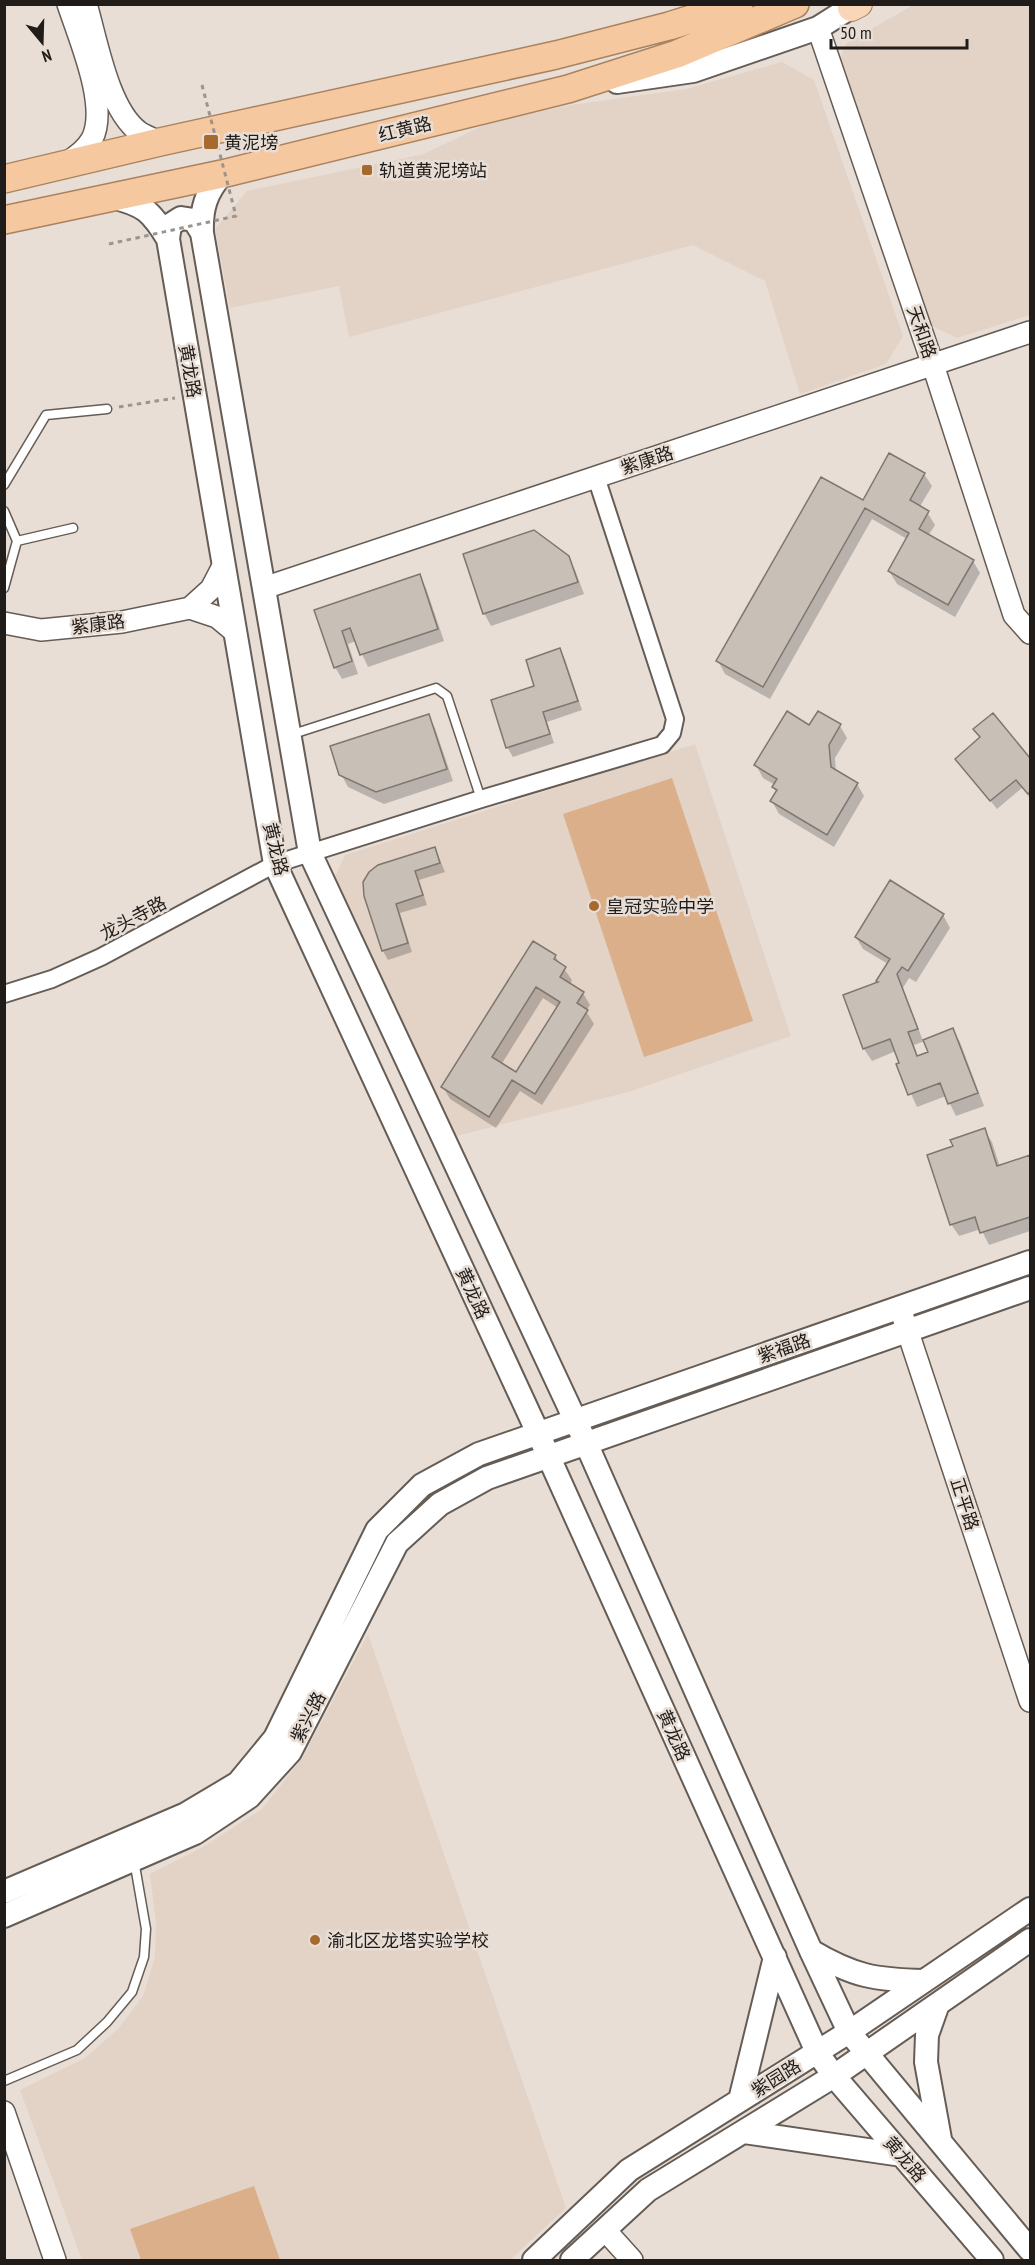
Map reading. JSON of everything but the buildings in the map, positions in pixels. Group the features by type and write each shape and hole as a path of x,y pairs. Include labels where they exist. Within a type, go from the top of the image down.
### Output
{"highway":[{"name":"红黄路","path":"4,179 160,142 556,56 669,26 795,4"},
{"name":"红黄路","path":"4,220 222,174 568,89 677,54 741,12"}],"main road":[{"path":"556,56 698,4"},
{"path":"568,89 693,71 818,28 855,6"},
{"name":"黄龙路","path":"222,174 212,186 205,200 202,233 310,853 586,1443 849,2032 1030,2250"},
{"path":"112,196 138,204 156,219 168,239"},
{"path":"168,239 170,225 181,218 194,220 202,233"},
{"name":"黄龙路","path":"168,239 275,864 538,1433 818,2052 834,2076 992,2260"},
{"name":"紫福路","path":"538,1433 1030,1262"},
{"name":"紫福路","path":"548,1456 1030,1288"},
{"path":"603,1483 608,1454 615,1441 627,1429"},
{"name":"紫兴路","path":"4,1892 186,1814 238,1783 275,1738 377,1530 422,1485 479,1454 538,1433"},
{"name":"紫兴路","path":"4,1916 195,1833 249,1797 290,1752 397,1542 440,1504 487,1478 548,1456"},
{"name":"紫园路","path":"534,2260 629,2170 849,2032 1030,1909"},
{"name":"紫园路","path":"572,2260 648,2190 834,2076 1030,1940"},
{"path":"811,1951 839,1967 866,1976 897,1981 924,1981"},
{"path":"740,2100 775,1957"},
{"path":"938,2004 927,2035 926,2061 941,2144"},
{"path":"744,2132 902,2155"}],"street":[{"path":"62,166 82,152 92,139 98,123 95,88 68,4"},
{"path":"86,4 117,104 128,121 140,132 160,142"},
{"name":"天和路","path":"818,28 933,365 1014,615 1030,633"},
{"name":"紫康路","path":"264,588 1030,332"},
{"name":"龙头寺路","path":"4,994 52,979 101,957 275,864 480,799 662,745 672,733 675,719 596,477"},
{"path":"223,566 211,589 190,608 217,617 235,632"},
{"name":"紫康路","path":"4,623 41,630 122,622 190,608"},
{"name":"正平路","path":"900,1308 1030,1701"},
{"path":"4,2112 55,2260"},
{"path":"605,2230 632,2260"}],"lane":[{"path":"4,485 46,416 107,409"},
{"path":"4,511 17,541 4,588"},
{"path":"17,541 73,528"},
{"path":"290,735 436,688 447,696 480,799"},
{"path":"4,2081 77,2050 107,2022 132,1992 144,1957 146,1929 134,1860"}],"path":[{"path":"109,244 236,216 202,85"},
{"path":"107,409 194,395"}],"shaded area":[{"path":"913,5 1030,5 1030,315 957,338 930,325 838,62 847,43"},
{"path":"782,62 814,80 903,336 886,364 800,394 765,281 693,245 349,337 339,286 230,308 215,229 247,191 424,154 490,122 571,105 686,89"},
{"name":"皇冠实验中学","path":"695,744 791,1036 628,1092 453,1137 334,879 345,855"},
{"path":"672,778 753,1021 644,1057 563,814"},
{"name":"渝北区龙塔实验学校","path":"368,1634 566,2208 510,2260 82,2260 20,2090 85,2058 118,2029 143,1996 155,1957 156,1924 150,1874 203,1847 262,1809 303,1757"},
{"path":"254,2186 280,2260 141,2260 130,2229"}],"place":[{"name":"黄泥塝","path":"211,142"},
{"name":"轨道黄泥塝站","path":"367,170"},
{"name":"皇冠实验中学","path":"594,906"},
{"name":"渝北区龙塔实验学校","path":"315,1940"}]}
